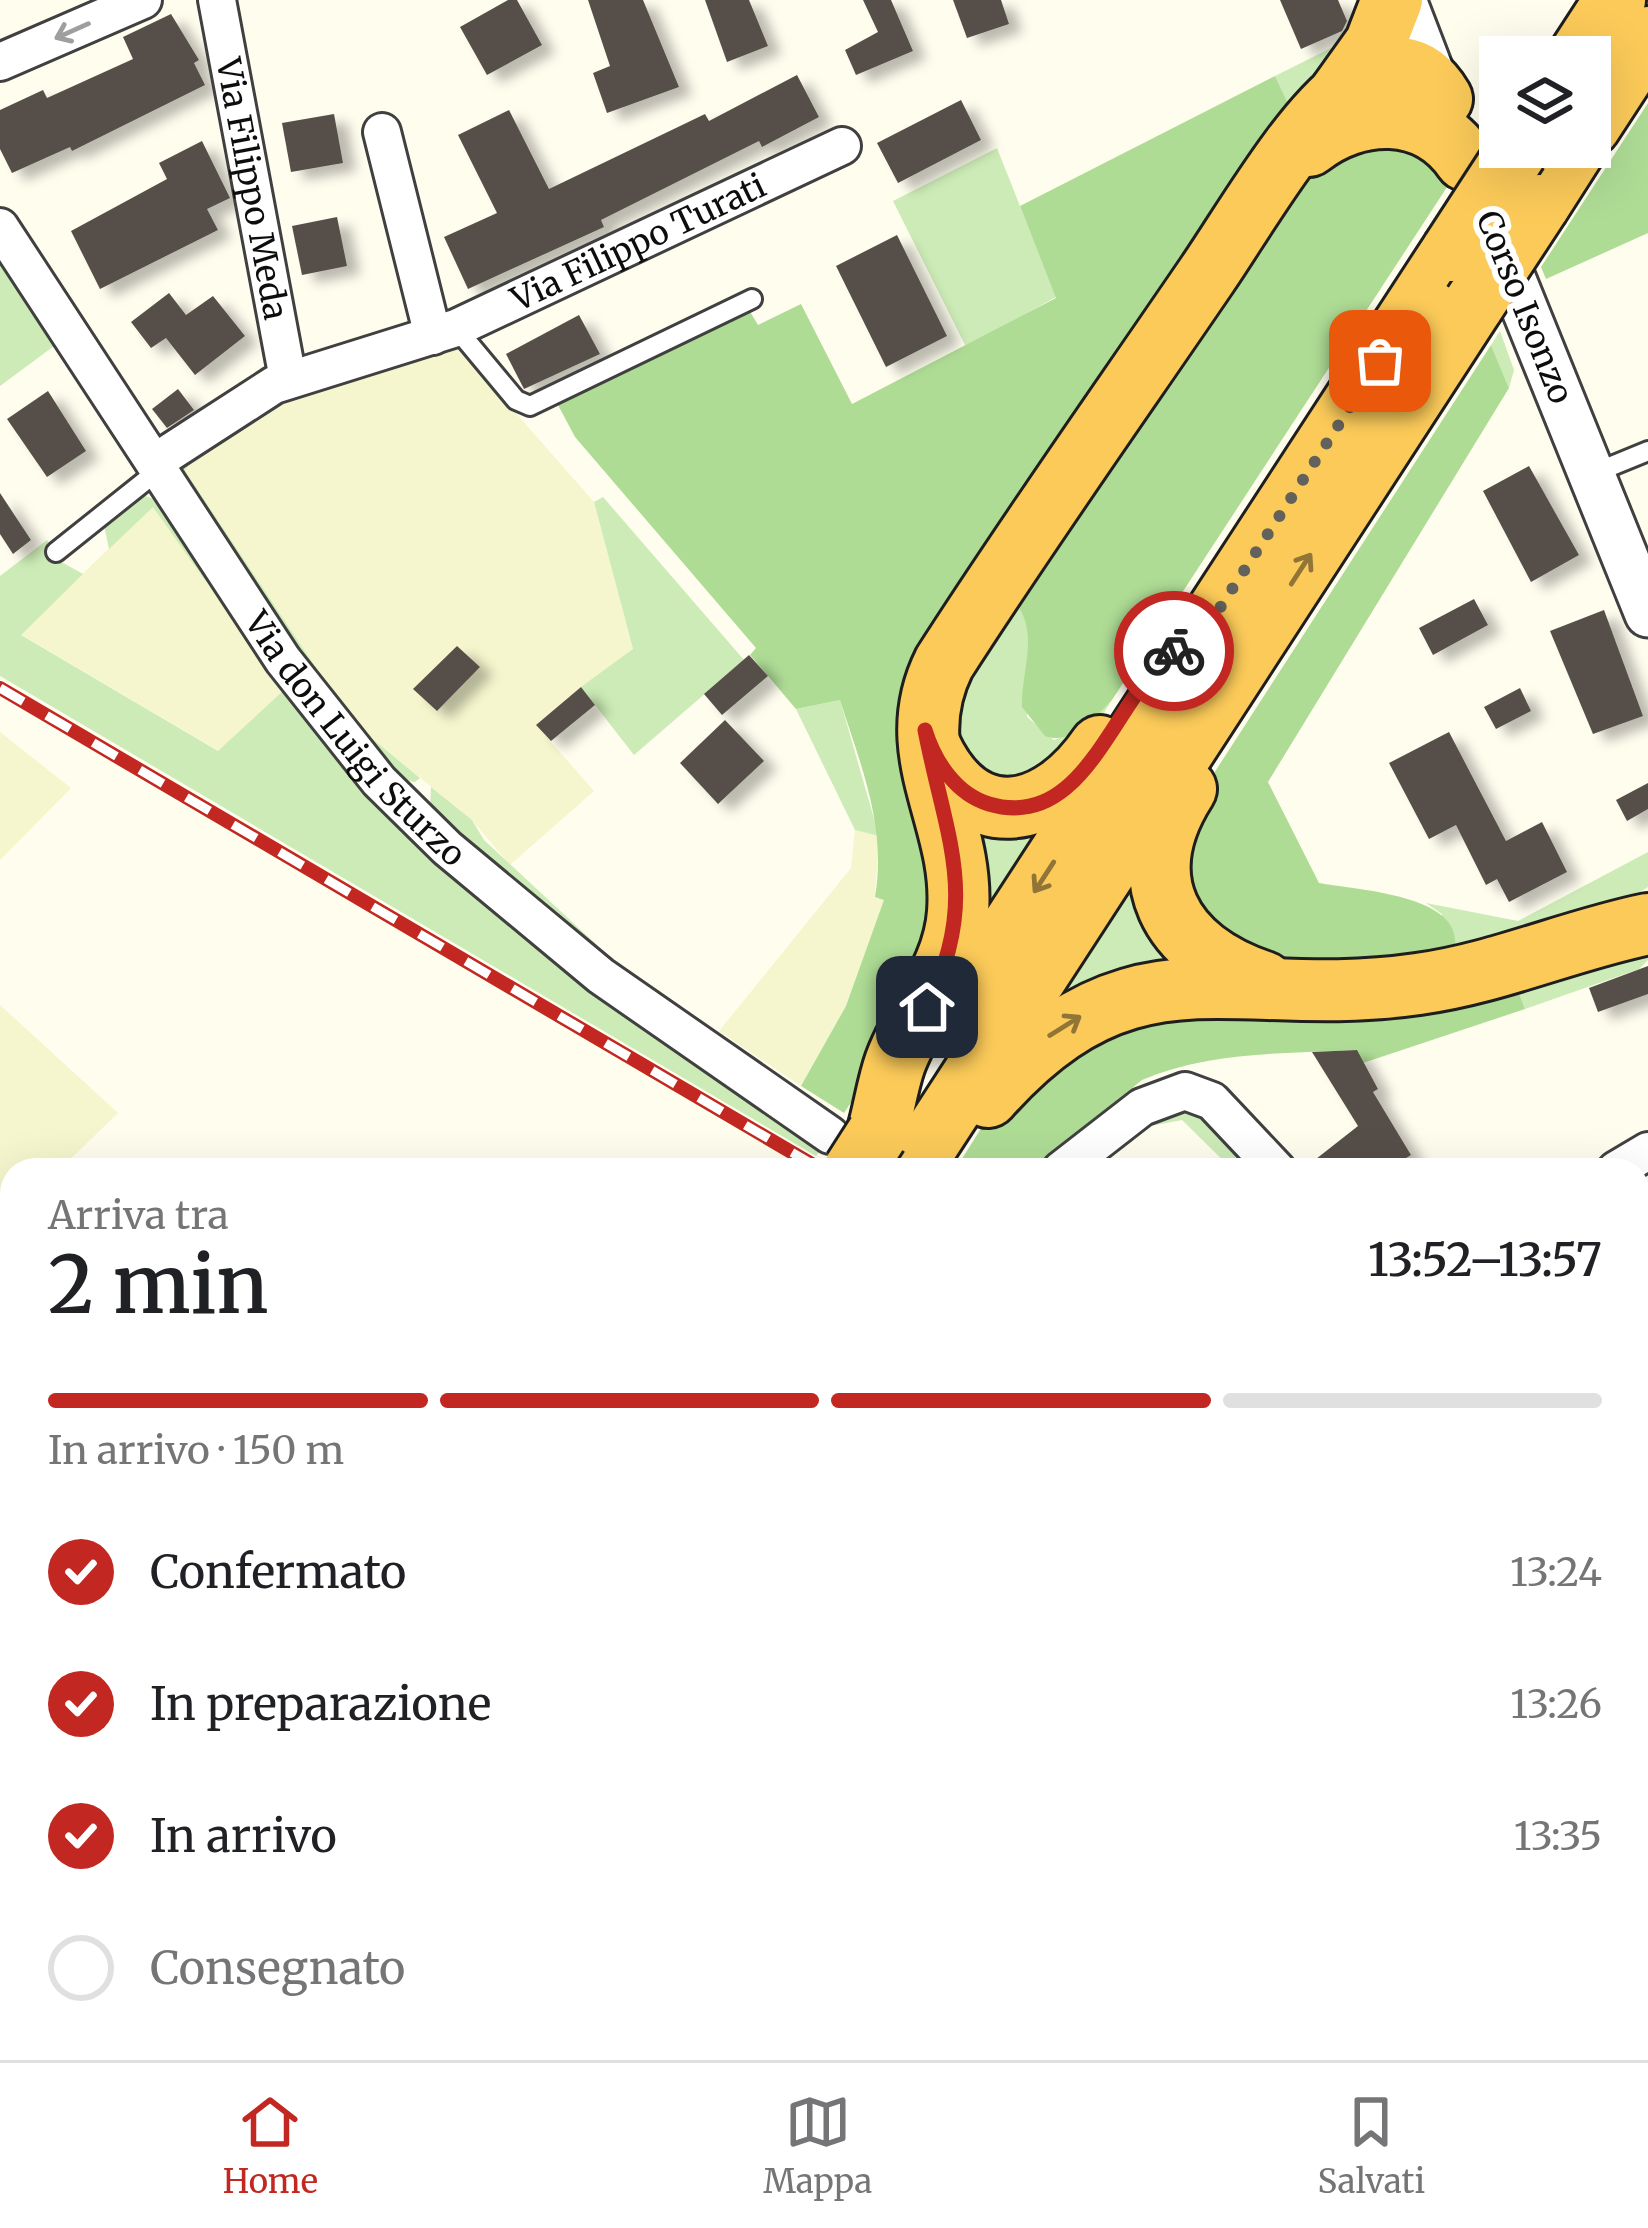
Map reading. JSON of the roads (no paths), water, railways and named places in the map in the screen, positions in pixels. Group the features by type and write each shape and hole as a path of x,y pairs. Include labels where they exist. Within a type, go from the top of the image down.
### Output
{"highway":[{"path":"1353,110 1392,0"},
{"path":"878,1154 895,1064 937,987 958,916 951,841 925,730 925,711 944,663 1269,183 1353,110 1385,69 1423,56"},
{"path":"1353,110 1407,118 1479,152"},
{"path":"878,1154 1235,628 1463,277 1509,168"},
{"path":"925,730 947,775 980,800 1012,808 1045,802 1083,771 1158,663 1235,628"},
{"path":"1235,628 1225,726 1166,831 1161,886 1177,927 1208,956 1247,976 1305,991"},
{"path":"1582,942 1648,903"},
{"path":"878,1154 978,1107 1022,1058 1099,1006 1177,987 1376,990 1460,978 1648,925"}],"street":[{"path":"0,62 143,0"},
{"name":"Via Filippo Meda","path":"218,0 288,379"},
{"name":"Corso Isonzo","path":"1423,56 1479,127"},
{"path":"382,132 444,332"},
{"name":"Via Filippo Turati","path":"157,465 288,379 444,332 842,146"},
{"name":"Corso Isonzo","path":"1511,168 1592,474 1646,601"},
{"name":"Via don Luigi Sturzo","path":"0,226 307,693 354,754 428,831 601,976 878,1154"},
{"path":"1076,1158 1142,1107 1185,1091 1212,1101 1266,1158"}],"lane":[{"path":"444,332 516,400 530,406 752,299"},
{"path":"1592,474 1648,451"},
{"path":"56,552 157,465"}],"railway":[{"path":"0,688 802,1158"}]}
